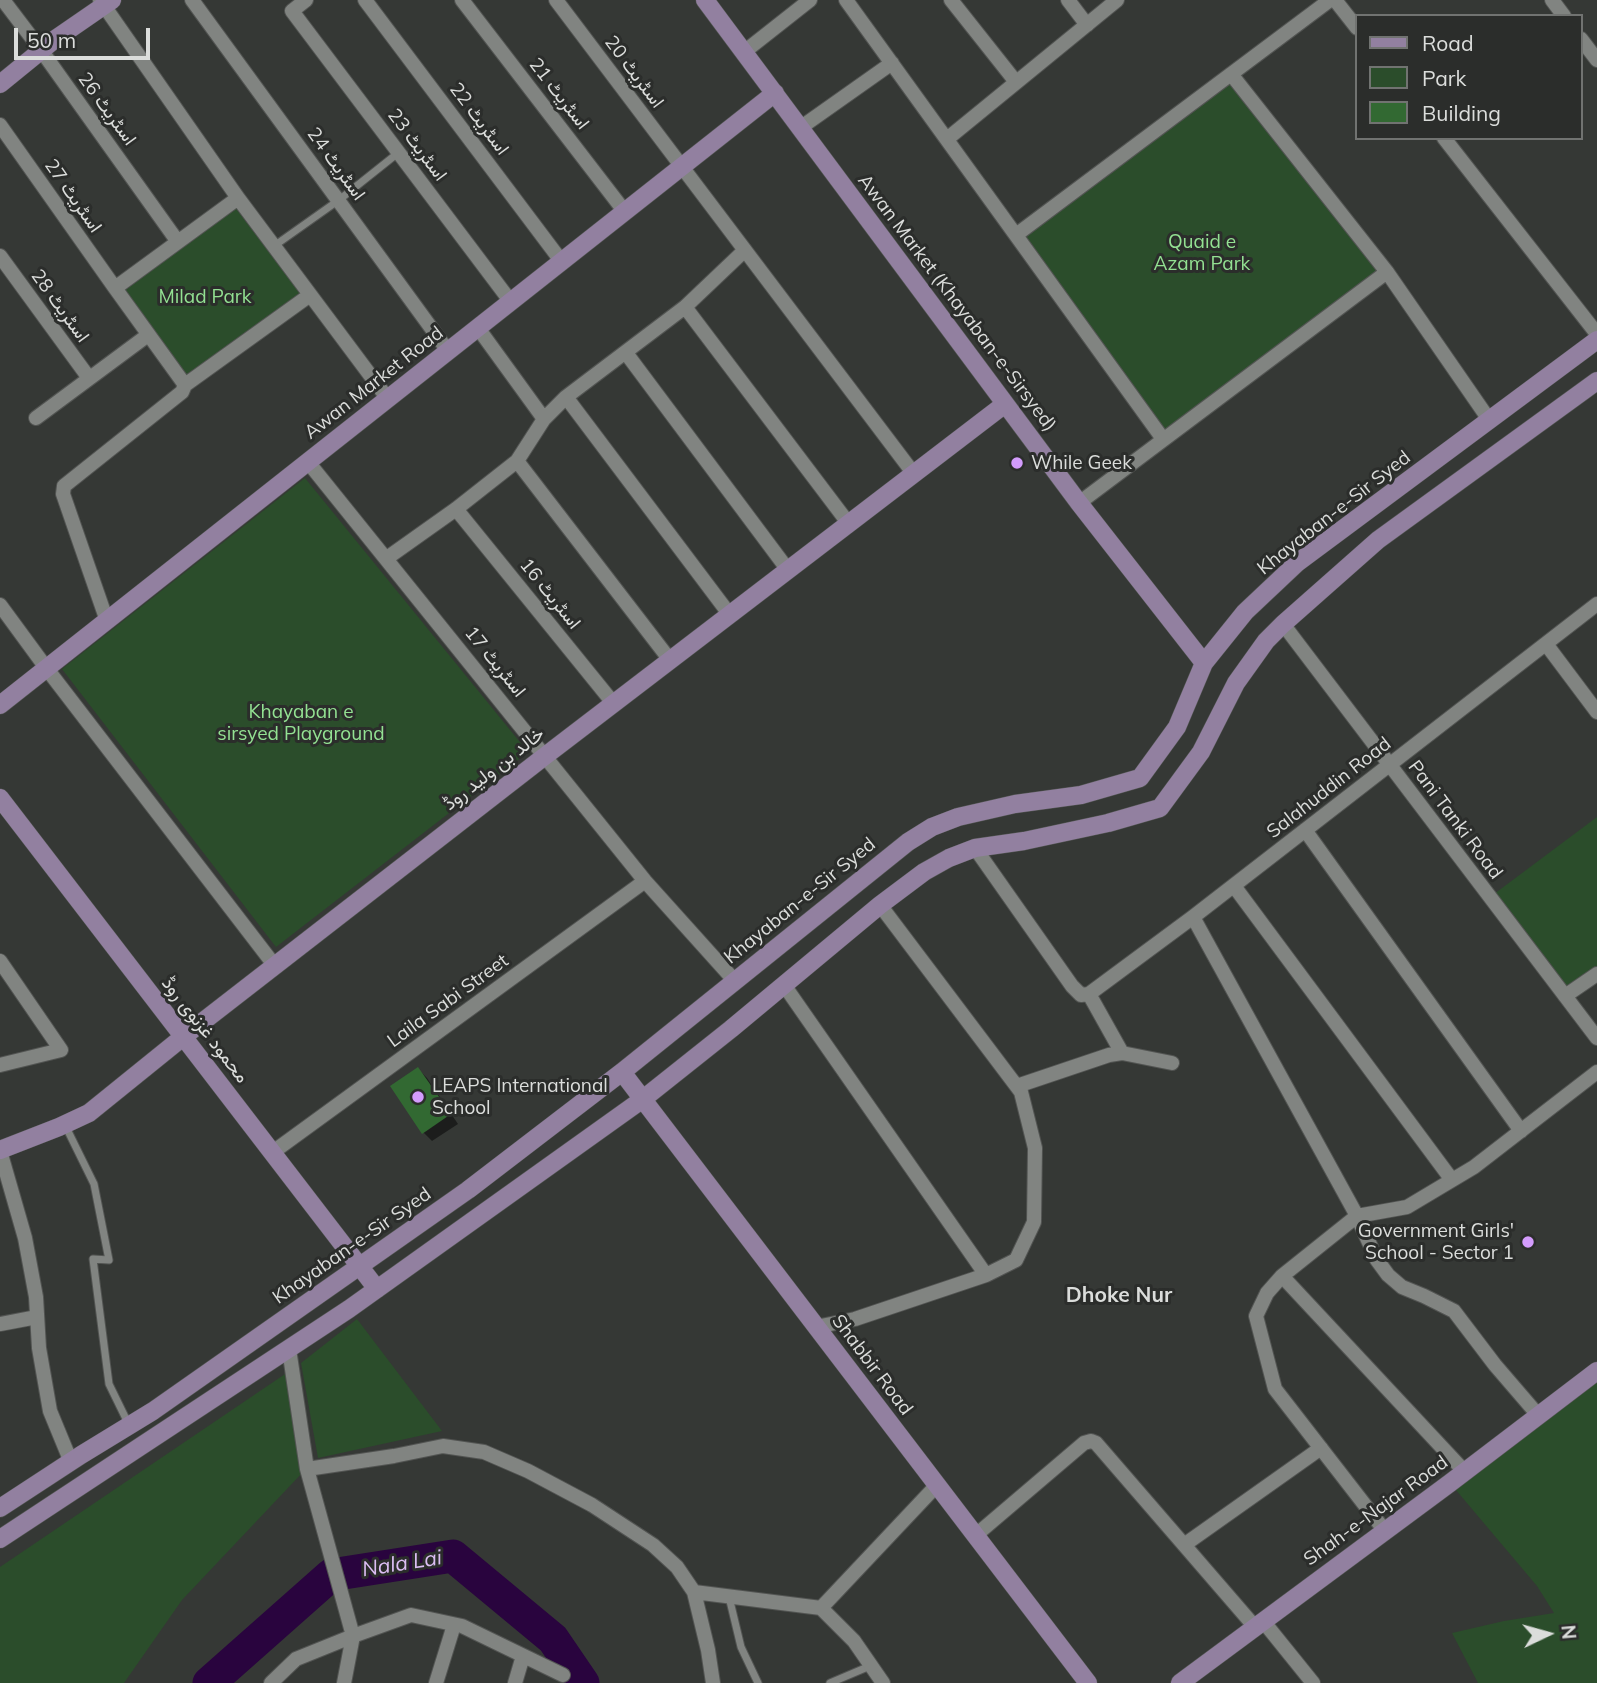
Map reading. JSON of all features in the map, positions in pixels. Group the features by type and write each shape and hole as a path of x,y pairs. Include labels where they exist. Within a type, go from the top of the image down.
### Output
{"street":[{"name":"اسٹریٹ 26","path":"4,0 178,242"},
{"name":"اسٹریٹ 24","path":"192,0 449,351"},
{"name":"اسٹریٹ 23","path":"306,0 292,11 511,302"},
{"name":"اسٹریٹ 22","path":"365,0 562,262"},
{"name":"اسٹریٹ 21","path":"462,0 625,212"},
{"name":"اسٹریٹ 20","path":"556,0 915,474"},
{"name":"Awan Market (Khayaban-e-Sirsyed)","path":"705,0 1079,503 1204,663"},
{"path":"744,52 810,0"},
{"path":"846,0 1163,439"},
{"path":"951,0 1016,82"},
{"path":"1068,0 1087,25"},
{"path":"947,139 1117,0"},
{"path":"1016,235 1329,0"},
{"path":"1335,0 1356,27"},
{"path":"0,84 105,2 238,198 388,399"},
{"path":"1583,42 1597,60"},
{"path":"800,128 892,63"},
{"path":"1231,74 1387,272 1490,421"},
{"name":"Awan Market Road","path":"0,705 775,93"},
{"name":"اسٹریٹ 27","path":"0,125 185,385"},
{"path":"1446,140 1597,334"},
{"path":"114,288 238,198"},
{"path":"387,558 517,461 544,419 566,397 685,307 745,250"},
{"name":"اسٹریٹ 28","path":"0,256 89,378"},
{"path":"1079,503 1387,272"},
{"path":"107,621 63,494 64,486 182,392 185,385 310,295"},
{"path":"685,307 849,524"},
{"path":"478,328 544,419"},
{"path":"36,418 148,335"},
{"name":"Khayaban-e-Sir Syed","path":"0,1508 153,1411 468,1191 622,1072 908,842 932,827 958,817 1015,804 1090,793 1140,778 1177,727 1204,663 1245,612 1297,564 1597,340"},
{"path":"626,353 788,570"},
{"path":"0,1539 377,1289 643,1099 923,872 975,848 1024,841 1108,823 1160,808 1201,752 1236,683 1266,640 1378,540 1597,381"},
{"path":"566,397 730,615"},
{"name":"خالد بن ولید روڈ","path":"0,1151 89,1113 545,756 1005,404"},
{"path":"517,461 670,660"},
{"name":"اسٹریٹ 17","path":"308,462 645,881 734,980"},
{"name":"اسٹریٹ 16","path":"456,509 614,704"},
{"name":"Salahuddin Road","path":"1085,995 1234,886 1597,604"},
{"path":"0,605 275,966"},
{"name":"Pani Tanki Road","path":"1283,624 1597,1038"},
{"path":"1546,644 1597,712"},
{"name":"محمود غزنوی روڈ","path":"2,803 377,1289"},
{"path":"1305,830 1521,1131"},
{"path":"975,848 1085,995 1122,1053"},
{"name":"Laila Sabi Street","path":"273,1152 645,881"},
{"path":"1234,886 1452,1180"},
{"path":"816,1326 855,1319 986,1275 1016,1260 1034,1222 1035,1148 1021,1092 880,905"},
{"path":"1193,917 1357,1216 1377,1260 1388,1275 1402,1287 1454,1311 1538,1415"},
{"path":"0,961 61,1050 0,1065"},
{"path":"1566,996 1597,974"},
{"path":"784,985 986,1275"},
{"path":"1017,1086 1094,1059 1122,1053 1172,1063"},
{"name":"Shabbir Road","path":"622,1072 1088,1683"},
{"path":"1385,1531 1275,1389 1256,1316 1267,1293 1282,1276 1357,1216 1407,1207 1474,1167 1597,1072"},
{"path":"0,1151 25,1238 36,1297 39,1348 50,1411 71,1462"},
{"path":"1282,1276 1465,1472"},
{"path":"0,1324 37,1317"},
{"path":"289,1349 309,1474 353,1636 344,1683"},
{"name":"Shah-e-Najar Road","path":"1180,1683 1538,1415 1596,1375"},
{"path":"975,1535 1084,1443 1096,1443 1184,1545 1313,1683"},
{"path":"309,1474 443,1446 484,1452 528,1471 592,1505 653,1545 677,1567 694,1592 713,1683"},
{"path":"1184,1545 1321,1448"},
{"path":"821,1608 937,1485"},
{"path":"694,1592 821,1608 854,1642 883,1683"},
{"path":"271,1683 296,1659 411,1615 462,1626 563,1675"},
{"path":"436,1683 454,1625"},
{"path":"515,1683 523,1656"}],"lane":[{"path":"274,246 339,200 398,153"},
{"path":"65,1124 94,1184 109,1260 93,1259 109,1384 129,1426"},
{"path":"729,1596 741,1647 758,1683"},
{"path":"830,1683 870,1666"}],"green space":[{"name":"Quaid e Azam Park","path":"1231,74 1387,272 1163,439 1016,235"},
{"name":"Milad Park","path":"235,207 300,293 187,379 124,291"},
{"name":"Khayaban e sirsyed Playground","path":"305,478 528,752 276,947 62,669"},
{"path":"1597,817 1597,974 1565,996 1490,897"},
{"path":"357,1319 442,1431 318,1458 301,1363"},
{"path":"291,1370 304,1471 182,1600 124,1683 0,1683 0,1567"},
{"path":"1597,1380 1597,1683 1478,1683 1452,1633 1554,1613 1537,1586 1450,1483"}],"building":[{"path":"418,1067 451,1114 422,1134 390,1086"}],"waterway":[{"name":"Nala Lai","path":"209,1683 331,1575 453,1556 553,1639 583,1683"}],"place":[{"name":"While Geek","path":"1017,463"},
{"name":"LEAPS International School","path":"418,1097"},
{"name":"Government Girls' School - Sector 1","path":"1528,1242"}],"district":[{"name":"Dhoke Nur","path":"1119,1296"}]}
